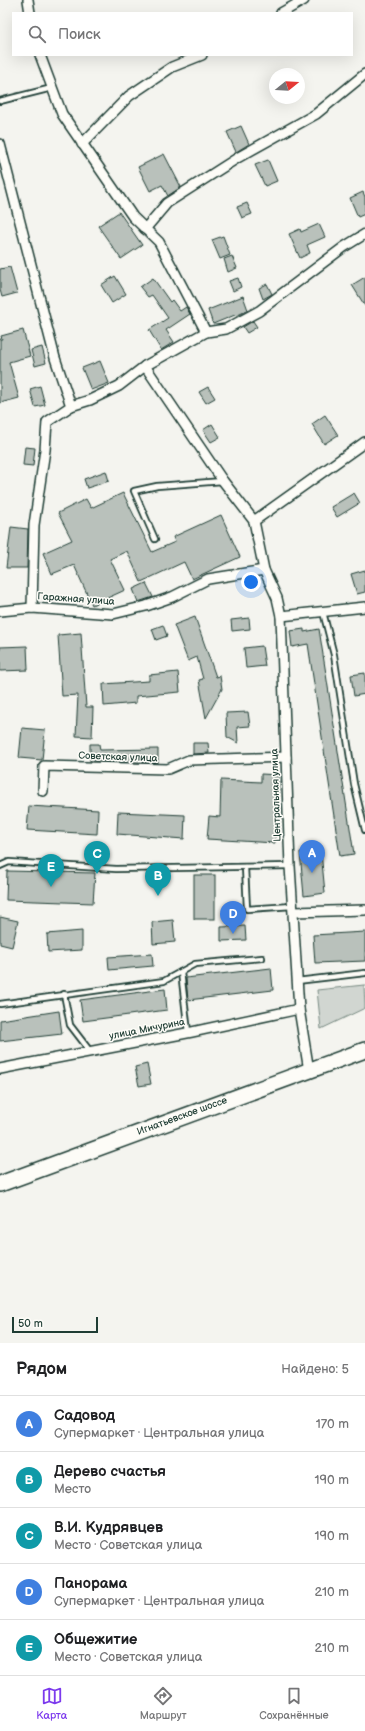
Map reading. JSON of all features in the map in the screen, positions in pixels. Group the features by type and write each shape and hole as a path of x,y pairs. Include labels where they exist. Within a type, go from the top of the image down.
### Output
{"main road":[{"name":"Игнатьевское шоссе","path":"0,1184 365,1050"}],"street":[{"path":"28,0 30,12"},
{"path":"283,12 304,0"},
{"path":"40,56 62,114 134,217 159,242 206,332"},
{"path":"82,144 129,96 172,67 200,56"},
{"path":"146,229 167,203 239,156 316,114 365,74"},
{"path":"0,144 55,358 71,406"},
{"path":"32,608 34,525 45,450 47,422 71,406 90,400 119,386 145,366 206,332 226,329 259,310 333,255 365,234"},
{"path":"145,366 223,481 254,521 365,442"},
{"name":"Центральная улица","path":"254,521 264,570 277,598 281,616 290,866 297,981 299,1009 309,1071"},
{"name":"Гаражная улица","path":"0,612 32,608 113,614 146,606 172,597 208,579 264,570"},
{"path":"281,616 365,608"},
{"name":"Советская улица","path":"43,791 44,766 168,769 189,760 286,757"},
{"path":"293,909 365,910"},
{"name":"улица Мичурина","path":"0,1069 299,1009"}],"lane":[{"path":"0,101 52,88"},
{"path":"155,539 134,491 157,486 223,481"},
{"path":"323,612 334,655 354,784 365,830"},
{"path":"0,866 9,862 116,869 290,866"},
{"path":"245,867 247,909 293,909"},
{"path":"0,1004 164,980 194,964 262,958"},
{"path":"181,972 188,1032"},
{"path":"297,981 365,973"},
{"path":"64,994 70,1025 90,1051"}],"shaded area":[{"path":"364,985 365,1008 321,1029 317,990"}],"building":[{"path":"241,126 249,144 236,152 227,132"},
{"path":"164,154 181,187 168,196 162,185 150,191 138,167"},
{"path":"268,160 277,181 265,186 255,165"},
{"path":"363,192 365,197 365,214 358,217 350,198"},
{"path":"247,203 252,214 242,218 237,207"},
{"path":"119,212 142,245 121,259 98,226"},
{"path":"319,224 325,237 307,245 310,253 300,258 289,234 300,229 301,232"},
{"path":"223,236 230,255 220,259 212,240"},
{"path":"232,256 237,268 228,272 224,259"},
{"path":"10,267 17,293 2,297 0,290 0,269"},
{"path":"115,276 126,294 112,303 101,285"},
{"path":"365,277 365,306 352,285"},
{"path":"153,278 170,302 172,300 180,311 186,307 190,314 166,330 174,342 161,350 149,330 168,318 152,295 148,297 140,287"},
{"path":"238,278 241,287 233,291 229,281"},
{"path":"267,284 272,294 263,299 259,288"},
{"path":"243,296 248,310 213,324 208,310"},
{"path":"253,321 257,327 247,333 243,327"},
{"path":"23,330 30,356 9,362 19,398 0,403 0,339 2,339 1,336"},
{"path":"42,347 46,363 35,366 31,350"},
{"path":"100,361 109,383 91,390 82,368"},
{"path":"40,386 45,405 35,407 30,389"},
{"path":"208,387 215,398 206,403 199,392"},
{"path":"325,415 338,435 324,444 312,424"},
{"path":"212,424 220,437 211,442 203,430"},
{"path":"25,447 35,448 33,466 23,465"},
{"path":"106,471 109,481 87,488 84,479"},
{"path":"123,493 152,552 175,542 173,537 221,515 240,557 192,579 184,562 141,582 127,551 110,559 125,590 92,605 74,565 52,574 43,553 72,540 58,513 86,499 91,508"},
{"path":"354,493 360,503 337,517 331,507"},
{"path":"11,527 28,529 27,568 6,568"},
{"path":"365,570 365,592 357,594 351,574"},
{"path":"146,583 153,597 138,602 133,589"},
{"path":"195,617 216,677 220,676 222,689 206,718 199,680 203,679 197,657 188,661 174,625"},
{"path":"249,618 250,629 232,631 231,620"},
{"path":"163,625 167,636 156,640 152,629"},
{"path":"304,629 304,632 319,629 354,854 340,856 308,644 292,647 290,631"},
{"path":"81,633 86,707 93,707 92,737 76,736 78,695 62,696 58,635"},
{"path":"27,646 28,670 0,671 0,647"},
{"path":"262,646 265,666 246,668 244,648"},
{"path":"178,672 180,692 136,696 136,703 104,706 103,684 149,681 149,675"},
{"path":"365,673 365,694 354,696 351,675"},
{"path":"248,712 250,726 237,727 238,743 227,737 226,713"},
{"path":"22,728 45,730 42,760 19,758"},
{"path":"193,743 208,743 209,753 193,754"},
{"path":"90,744 99,744 100,750 158,749 158,763 90,761"},
{"path":"261,774 279,775 275,843 207,839 209,816 220,817 221,780 261,782"},
{"path":"29,806 98,810 97,834 27,830"},
{"path":"118,812 185,815 184,839 117,834"},
{"path":"300,852 321,852 325,893 304,896"},
{"path":"7,871 95,873 93,903 6,900"},
{"path":"194,875 215,875 215,919 194,919"},
{"path":"0,917 18,921 12,947 0,944"},
{"path":"173,920 175,942 153,944 152,922"},
{"path":"245,926 246,940 221,941 221,927"},
{"path":"82,931 82,950 48,952 47,934"},
{"path":"365,932 365,961 315,963 313,935"},
{"path":"152,954 153,966 109,970 108,957"},
{"path":"271,968 273,990 188,1000 186,978"},
{"path":"165,989 167,1010 83,1021 80,1000"},
{"path":"59,1011 62,1034 0,1041 0,1020"},
{"path":"147,1064 151,1084 139,1086 135,1067"}],"place":[{"name":"Садовод","path":"312,873"},
{"name":"В.И. Кудрявцев","path":"97,874"},
{"name":"Общежитие","path":"51,887"},
{"name":"Дерево счастья","path":"158,896"},
{"name":"Панорама","path":"233,934"}]}
